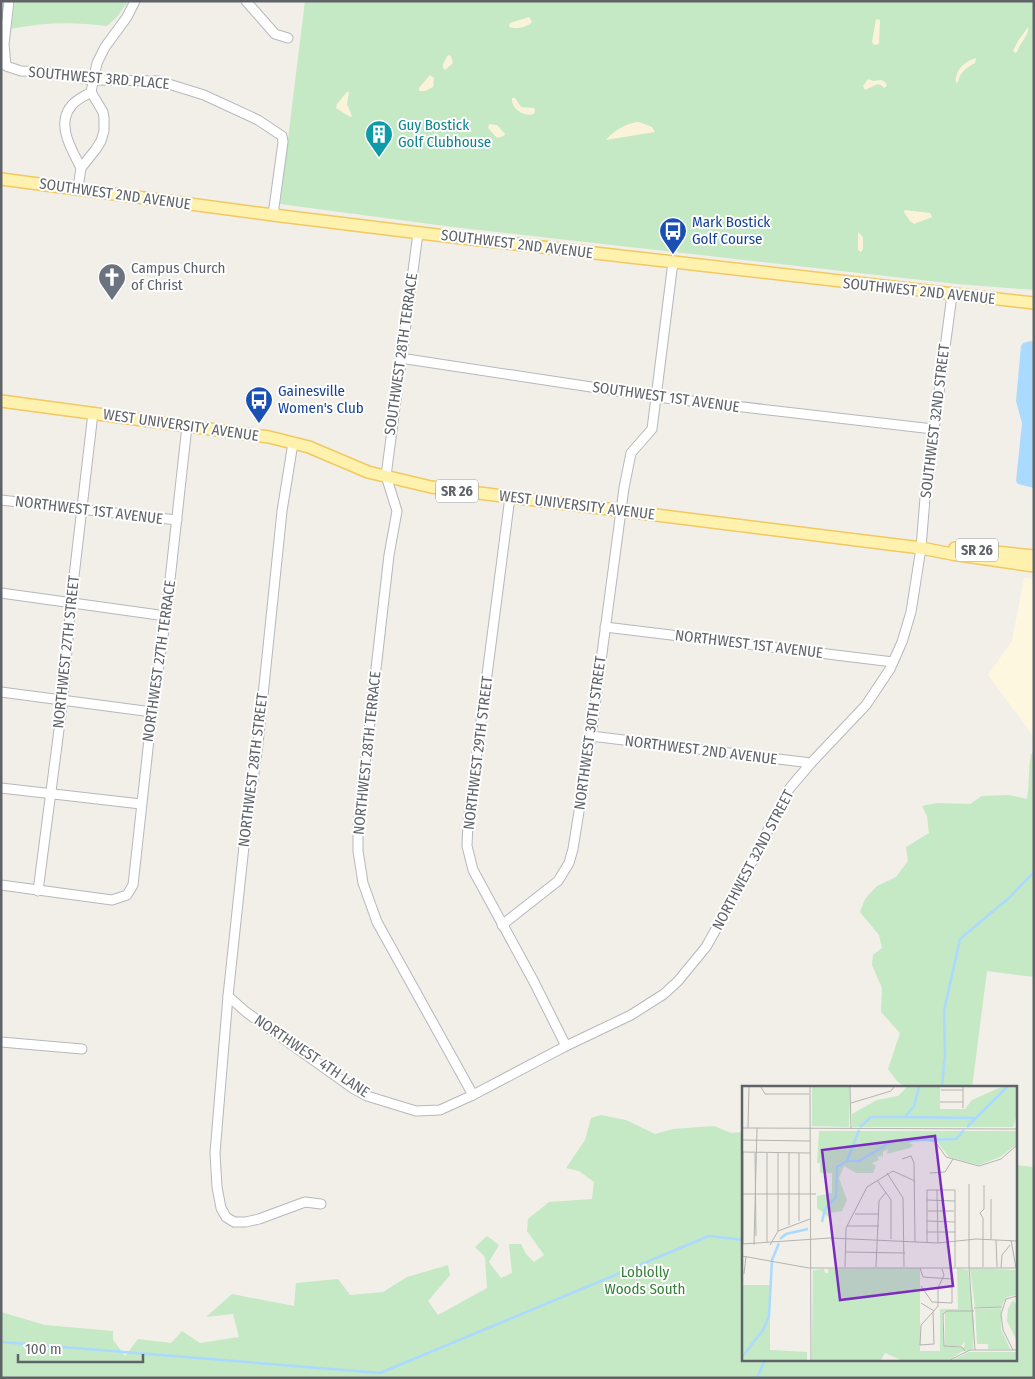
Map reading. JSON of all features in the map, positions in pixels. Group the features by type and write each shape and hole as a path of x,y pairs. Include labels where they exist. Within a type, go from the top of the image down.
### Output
{"main road":[{"name":"SOUTHWEST 2ND AVENUE","path":"1,178 418,233 1034,303"},
{"name":"WEST UNIVERSITY AVENUE","path":"1,401 269,437 309,447 368,472 431,487 921,548 1034,566"},
{"name":"WEST UNIVERSITY AVENUE","path":"921,548 952,547 1034,556"}],"street":[{"name":"SOUTHWEST 3RD PLACE","path":"9,1 4,44 6,66 21,71 48,72 94,80 146,79 180,86 258,120 282,136 273,215"},
{"path":"78,188 81,168 99,145 104,131 104,118 92,92 97,63 105,47 135,1"},
{"path":"246,1 275,34 288,38"},
{"path":"81,168 67,140 65,130 66,119 72,105 92,92"},
{"name":"SOUTHWEST 28TH TERRACE","path":"386,476 400,358 418,233"},
{"name":"NORTHWEST 30TH STREET","path":"502,926 558,881 574,849 621,510 631,453 652,429 673,262"},
{"name":"SOUTHWEST 32ND STREET","path":"921,548 933,429 952,294"},
{"name":"SOUTHWEST 1ST AVENUE","path":"400,358 657,397 933,429"},
{"name":"NORTHWEST 27TH STREET","path":"38,891 63,699 71,602 93,413"},
{"name":"NORTHWEST 27TH TERRACE","path":"38,891 112,900 127,895 133,885 141,804 166,616 187,426"},
{"name":"NORTHWEST 28TH STREET","path":"293,443 282,511 258,744 244,846 214,1153 221,1208 226,1217 234,1222 259,1219 305,1202 321,1204"},
{"name":"NORTHWEST 28TH TERRACE","path":"386,476 397,511 389,555 358,826 358,851 363,883 377,922 473,1095"},
{"name":"NORTHWEST 29TH STREET","path":"510,498 467,846 473,870 534,982 566,1046"},
{"name":"NORTHWEST 1ST AVENUE","path":"1,500 177,520"},
{"name":"NORTHWEST 32ND STREET","path":"566,1046 631,1015 664,994 678,981 706,947 734,898 789,789 866,705 893,662 902,642 911,612 921,548"},
{"path":"1,593 166,616"},
{"name":"NORTHWEST 1ST AVENUE","path":"605,627 893,662"},
{"path":"1,692 152,712"},
{"name":"NORTHWEST 2ND AVENUE","path":"591,736 811,763"},
{"path":"1,788 141,804"},
{"path":"1,885 38,891"},
{"name":"NORTHWEST 4TH LANE","path":"228,996 246,1012 367,1096 416,1111 440,1110 473,1095 566,1046"},
{"path":"1,1042 82,1050"}],"shaded area":[{"path":"1024,578 1034,579 1034,737 988,675 1012,641"}],"green space":[{"path":"15,1 128,1 117,17 107,26 59,23 11,29"},
{"name":"Mark Bostick Golf Course","path":"305,1 1034,1 1034,290 957,284 453,227 280,204"},
{"path":"1034,752 1034,977 987,971 972,1086 904,1086 897,1081 888,1069 900,1033 881,1012 882,988 872,965 873,955 882,948 879,935 860,912 865,899 877,886 896,877 908,861 906,847 929,833 927,816 922,806 937,803 970,804 982,796 1009,795 1027,799 1031,754"},
{"name":"Loblolly Woods South","path":"601,1115 626,1120 655,1134 673,1129 714,1126 731,1133 742,1132 742,1362 1018,1362 1018,1165 1034,1167 1034,1378 1,1378 1,1312 45,1325 113,1331 113,1340 125,1356 138,1339 171,1343 182,1331 200,1343 239,1337 233,1314 206,1317 232,1294 294,1306 296,1283 338,1279 350,1295 383,1292 407,1277 448,1265 450,1275 428,1301 438,1315 487,1288 485,1257 475,1247 487,1236 499,1245 489,1262 501,1278 512,1273 509,1244 521,1244 526,1254 534,1262 544,1255 527,1231 528,1219 549,1202 592,1199 594,1182 579,1171 566,1168 585,1140 591,1118"}],"sand":[{"path":"529,17 532,22 525,27 509,27 510,23"},
{"path":"876,19 880,20 879,44 874,45 872,42"},
{"path":"1028,27 1026,36 1015,53 1013,51 1018,41"},
{"path":"448,55 451,56 453,63 445,70 443,64"},
{"path":"976,58 975,63 964,71 956,83 957,74 961,67 968,61"},
{"path":"430,75 434,78 433,87 425,91 419,91 419,88"},
{"path":"868,79 873,81 881,80 887,86 884,88 878,84 865,90 863,86"},
{"path":"347,92 349,92 347,104 352,116 350,117 336,108"},
{"path":"512,98 515,98 521,107 534,108 534,114 522,113 516,109"},
{"path":"639,122 652,127 655,132 606,140 621,128"},
{"path":"489,124 497,125 505,134 504,136 497,138 488,128"},
{"path":"905,210 930,213 932,217 914,224 904,212"},
{"path":"858,232 863,237 863,249 861,252 858,250"}],"water":[{"path":"1034,342 1034,488 1018,484 1016,481 1022,423 1016,401 1021,346 1023,343"}],"waterway":[{"path":"942,1086 945,1053 944,1011 960,939 1010,897 1034,872"},
{"path":"1,1342 380,1373 709,1236 742,1240"},
{"path":"757,1378 764,1362"}],"place":[{"name":"Guy Bostick Golf Clubhouse","path":"379,158"},
{"name":"Mark Bostick Golf Course","path":"673,255"},
{"name":"Campus Church of Christ","path":"112,301"},
{"name":"Gainesville Women's Club","path":"259,424"}]}
